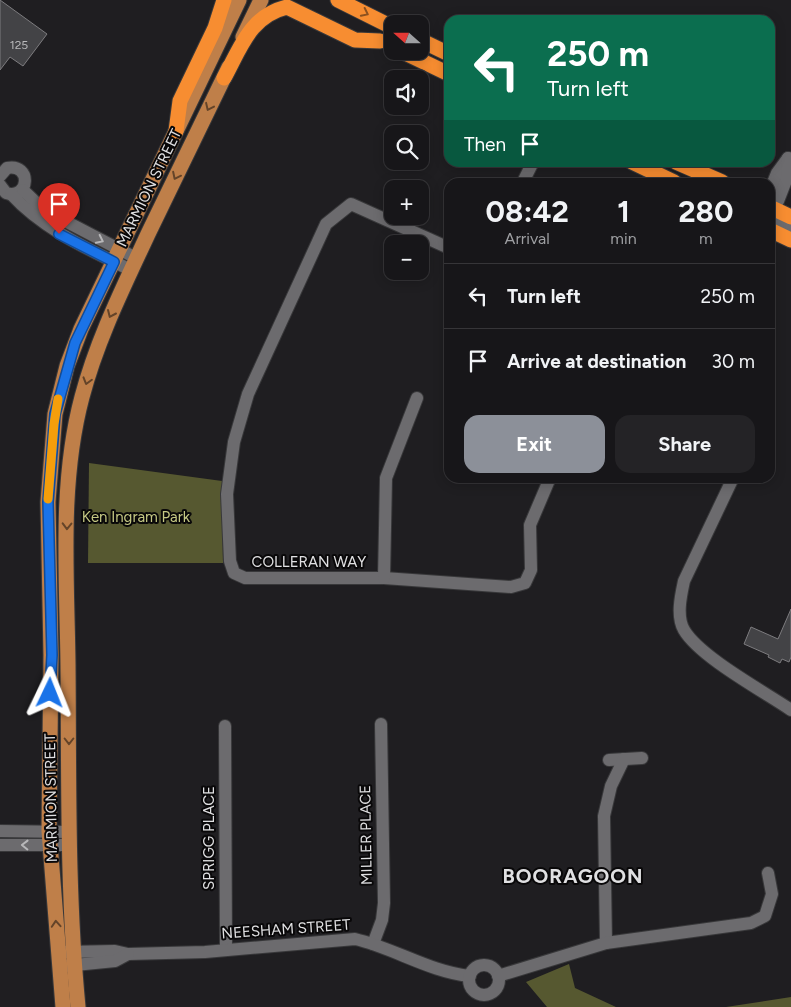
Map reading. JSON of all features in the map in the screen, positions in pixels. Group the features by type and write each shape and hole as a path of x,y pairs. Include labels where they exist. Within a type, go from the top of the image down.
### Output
{"highway":[{"path":"176,132 180,101 215,28 224,0"},
{"path":"295,0 384,43"},
{"path":"338,0 384,23"},
{"path":"224,78 256,23 272,11 287,7 355,40 384,44"},
{"path":"429,44 444,52"},
{"path":"420,60 444,72"},
{"path":"642,167 666,178"},
{"path":"688,167 713,178"},
{"path":"775,209 791,217"},
{"path":"775,232 791,240"}],"main road":[{"name":"MARMION STREET","path":"78,1007 66,959 50,838 52,655 48,502 54,424 61,388 75,343 239,0"},
{"name":"MARMION STREET","path":"63,1007 70,838 67,525 69,477 78,417 91,365 102,334 133,264 261,0"}],"street":[{"path":"775,178 790,155"},
{"path":"775,203 778,201 787,178 790,155"},
{"path":"0,176 7,168 20,169 26,181 17,192"},
{"path":"0,185 3,190 17,192 47,226 117,255 133,264"},
{"name":"COLLERAN WAY","path":"444,246 350,204 326,224 248,394 234,442 228,494 230,561 234,573 244,578 384,578 511,587 525,583 531,570 530,526 548,483"},
{"path":"775,222 791,230"},
{"path":"384,578 386,478 417,398"},
{"path":"731,483 684,581 680,599 683,628 701,650 791,710"},
{"name":"MILLER PLACE","path":"373,944 382,920 384,903 381,724"},
{"name":"SPRIGG PLACE","path":"225,726 226,950"},
{"path":"609,760 642,758"},
{"path":"606,943 604,816 611,786 624,759"},
{"path":"0,832 50,838 70,838"},
{"path":"0,844 50,838"},
{"path":"498,976 606,943 751,923 765,916 772,894 768,873"},
{"name":"NEESHAM STREET","path":"66,959 115,951 128,954 226,950 355,940 373,944 450,974 470,976"},
{"path":"484,965 495,969 498,976 498,985 495,990 485,995 474,991 471,986 470,976 474,970 484,965"}],"green space":[{"name":"Ken Ingram Park","path":"89,463 222,481 223,563 88,563"},
{"path":"569,964 575,988 616,1007 547,1007 526,982"},
{"path":"791,997 791,1007 726,1007"}],"building":[{"path":"0,0 47,34 23,66 10,57 0,70"},
{"path":"791,609 791,657 789,662 782,659 780,663 768,657 769,655 744,644 751,627 778,639"}],"slow traffic":[{"path":"48,499 50,462 58,399"}],"district":[{"name":"BOORAGOON","path":"573,876"}],"route":[{"path":"50,693 52,655 48,502 55,414 75,343 114,262 59,234"}]}
